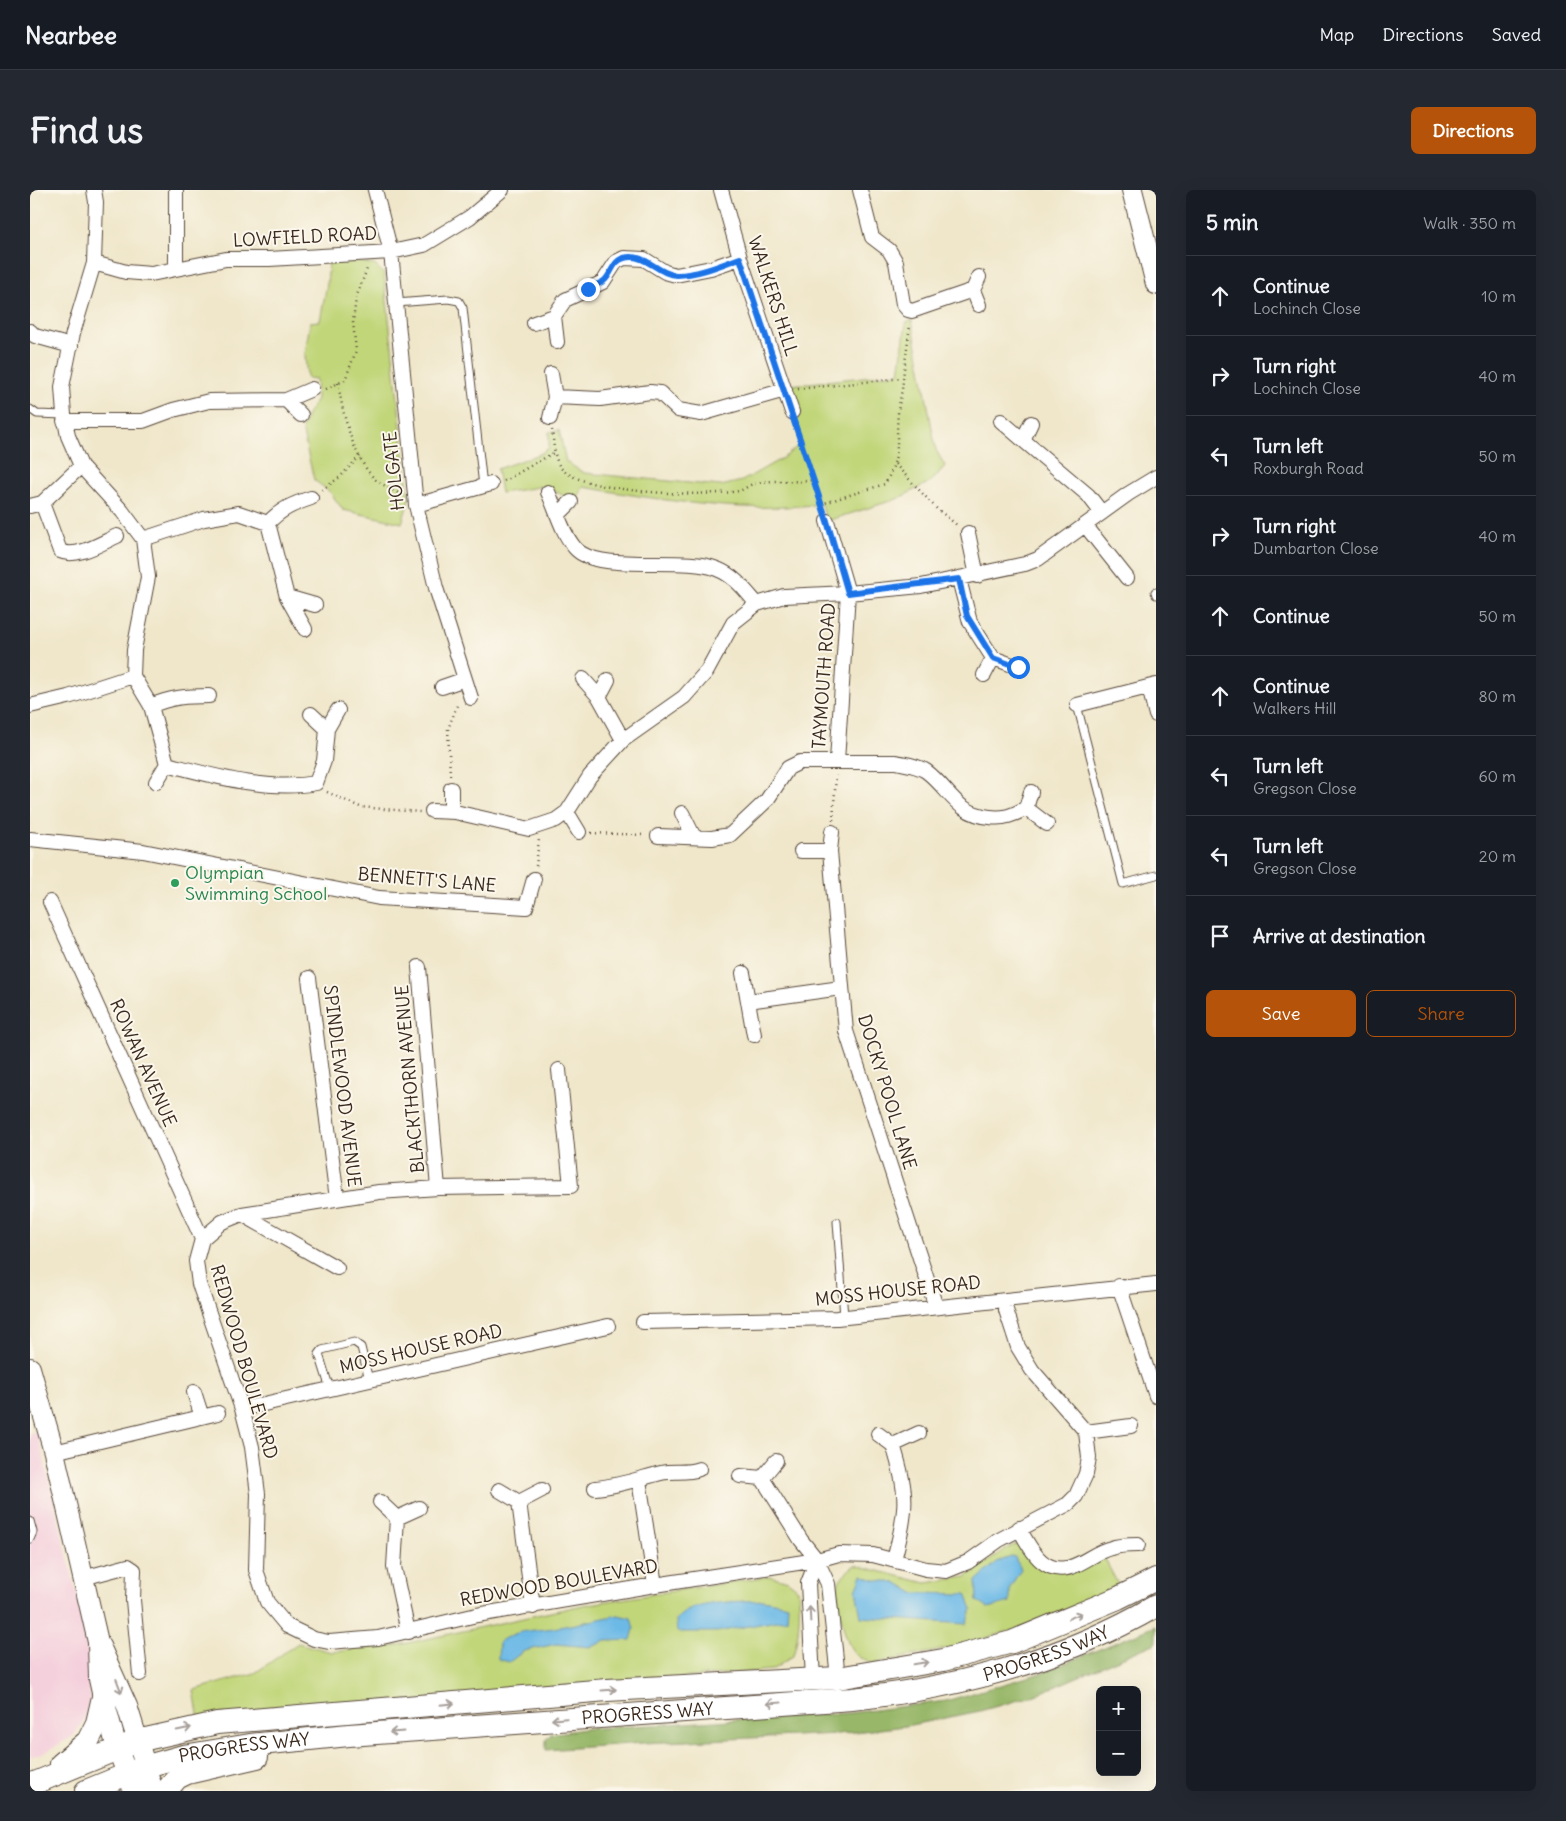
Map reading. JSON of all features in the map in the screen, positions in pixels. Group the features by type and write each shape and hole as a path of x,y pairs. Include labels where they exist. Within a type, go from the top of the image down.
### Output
{"main road":[{"path":"1132,190 1152,255 1156,284"},
{"path":"30,1368 38,1420 54,1452 84,1578 98,1642 99,1679 103,1697 127,1744"},
{"name":"PROGRESS WAY","path":"50,1775 127,1744 190,1728 252,1719 607,1690 822,1677 943,1660 1012,1642 1118,1598 1156,1579"},
{"name":"PROGRESS WAY","path":"86,1791 136,1777 199,1752 302,1740 875,1696 1003,1672 1116,1630 1156,1606"},
{"path":"98,1642 115,1675 127,1744 136,1777 153,1791"},
{"path":"803,1701 822,1677 852,1690 948,1675 969,1679"},
{"path":"30,1785 50,1775 88,1741 96,1723 103,1697"},
{"path":"166,1791 177,1778 187,1774 274,1754 302,1740"}],"street":[{"path":"94,190 96,202 94,264 70,346 62,387 64,418 80,466 122,511 143,539 148,577 134,650 134,676 151,706 168,764"},
{"path":"176,190 176,268"},
{"name":"HOLGATE","path":"375,190 391,252 416,504 436,588 471,698"},
{"name":"LOWFIELD ROAD","path":"94,264 126,272 151,274 226,259 269,259 391,252 424,246 470,217 502,190"},
{"name":"WALKERS HILL","path":"721,190 740,258 792,412"},
{"path":"861,190 872,237 893,255 901,280 904,304 908,310 912,311 973,290"},
{"path":"534,323 554,316 565,300 603,282 616,262 624,258 644,260 665,272 676,275 711,268 740,258"},
{"path":"979,276 973,290 979,305"},
{"path":"554,316 557,342"},
{"path":"30,331 35,336 70,346"},
{"path":"550,418 555,396 552,374"},
{"path":"64,418 143,420 209,401 286,400 312,389"},
{"path":"555,396 600,399 650,392 660,394 678,410 701,414 784,390"},
{"path":"286,400 301,415"},
{"path":"1001,421 1088,494 1102,513"},
{"path":"1023,440 1031,423"},
{"path":"80,466 36,505 60,552 68,555 79,552 117,536"},
{"path":"432,811 451,811 516,828 529,829 556,820 566,812 590,776 623,740 684,697 707,671 733,623 757,604 784,596 848,593 959,579 977,576 1038,559 1156,476"},
{"path":"416,504 487,485"},
{"path":"548,492 575,548 589,558 607,561 676,563 716,568 739,582 757,604"},
{"path":"268,523 278,512 289,505 311,498"},
{"path":"558,515 571,502"},
{"path":"143,539 204,519 224,515 239,514 268,523"},
{"path":"827,521 848,593"},
{"path":"268,523 287,596 305,628"},
{"path":"1085,525 1127,578"},
{"path":"968,533 977,576"},
{"path":"959,579 967,616 993,658 1018,667"},
{"name":"TAYMOUTH ROAD","path":"837,761 848,593"},
{"path":"287,596 315,605"},
{"path":"984,674 993,658"},
{"path":"30,706 68,697 134,676"},
{"path":"442,687 465,679"},
{"path":"583,679 599,697 623,740"},
{"path":"599,697 608,680"},
{"path":"1077,705 1152,686 1156,715"},
{"path":"151,706 176,698 209,696"},
{"path":"168,764 252,782 303,786 316,783 324,761 327,729 338,710"},
{"path":"311,714 327,729"},
{"path":"658,836 720,838 730,835 767,800 793,764 800,762 896,762 924,770 966,811 975,815 1000,818 1012,816 1026,808 1031,792"},
{"path":"156,782 168,764"},
{"path":"451,789 451,811"},
{"path":"1026,808 1047,824"},
{"path":"566,812 580,832"},
{"path":"682,813 694,838"},
{"name":"DOCKY POOL LANE","path":"832,832 830,851 846,1031 936,1307"},
{"name":"BENNETT'S LANE","path":"30,840 143,852 379,898 526,906 534,879"},
{"path":"801,851 830,851"},
{"name":"ROWAN AVENUE","path":"50,902 202,1239"},
{"name":"BLACKTHORN AVENUE","path":"419,967 438,1188"},
{"path":"743,973 754,1035"},
{"name":"SPINDLEWOOD AVENUE","path":"309,978 337,1199"},
{"path":"748,1001 841,988"},
{"path":"202,1239 222,1222 242,1214 379,1192 438,1188 571,1186 560,1070"},
{"path":"242,1214 337,1268"},
{"name":"REDWOOD BOULEVARD","path":"202,1239 196,1261 200,1284 242,1409 257,1476 256,1570 267,1602 287,1626 314,1639 341,1642 408,1632 477,1615 816,1560 839,1554 853,1554 894,1560 926,1569 946,1571 968,1562 1019,1528 1068,1504 1076,1496 1086,1474 1089,1458 1086,1432"},
{"name":"MOSS HOUSE ROAD","path":"643,1322 844,1317 1118,1286 1156,1284"},
{"path":"1118,1286 1156,1396"},
{"path":"1006,1310 1018,1348 1032,1370 1086,1432 1131,1426"},
{"name":"MOSS HOUSE ROAD","path":"242,1409 608,1326"},
{"path":"194,1392 202,1417"},
{"path":"54,1452 218,1413"},
{"path":"893,1445 918,1433"},
{"path":"878,1434 893,1445 901,1469 906,1502 904,1524 894,1560"},
{"path":"762,1478 776,1461"},
{"path":"595,1488 639,1480 662,1472 688,1473 699,1469"},
{"path":"740,1476 762,1478"},
{"path":"762,1478 800,1540 816,1560 828,1584 822,1677"},
{"path":"639,1480 655,1585"},
{"path":"499,1490 519,1502"},
{"path":"519,1502 542,1490"},
{"path":"380,1502 397,1518"},
{"path":"519,1502 532,1607"},
{"path":"397,1518 419,1508"},
{"path":"397,1518 394,1567 408,1632"},
{"path":"1019,1528 1036,1556 1046,1566 1056,1569 1074,1566 1109,1548 1138,1545"},
{"path":"816,1560 808,1584 822,1677"},
{"path":"84,1578 128,1566 134,1570 133,1600 140,1674"}],"lane":[{"path":"396,303 448,299 459,301 463,308 487,485"},
{"path":"30,409 37,414 64,418"},
{"path":"1077,705 1123,884 1156,875"},
{"path":"837,1222 844,1317"},
{"path":"330,1389 319,1354 322,1350 354,1342 361,1346 369,1380"},
{"path":"30,1520 33,1532 30,1539"}],"path":[{"path":"312,389 326,390 345,380 356,352 353,322 356,298 372,253"},
{"path":"822,504 885,484 896,464 899,441 898,413 912,311"},
{"path":"784,390 903,378"},
{"path":"338,383 342,408 360,456 372,476 416,504"},
{"path":"792,412 827,521"},
{"path":"550,418 555,452 562,470 578,478 626,489 712,493 741,490 756,483 795,483 814,480"},
{"path":"487,485 508,480 555,452"},
{"path":"311,498 340,477 360,456"},
{"path":"896,464 936,508 968,533"},
{"path":"451,789 448,729 457,703 471,698"},
{"path":"832,832 837,761"},
{"path":"316,783 326,792 360,807 432,811"},
{"path":"534,879 540,825"},
{"path":"580,832 658,836"}],"shaded area":[{"path":"37,1431 87,1636 90,1699 84,1720 73,1736 44,1753 30,1757 30,1434"}],"green space":[{"path":"354,261 375,265 384,274 409,500 402,523 343,510 330,492 314,480 302,429 307,415 317,399 316,379 307,378 305,355 310,322 320,321 329,262"},
{"path":"912,320 936,450 945,466 932,481 897,499 827,521 821,504 761,507 702,504 642,497 583,487 578,498 566,497 545,486 501,493 497,469 540,454 549,448 549,432 559,430 566,462 584,473 721,486 742,481 786,456 801,443 793,415 801,413 791,385 899,373 906,323"},
{"path":"1025,1540 1046,1566 1101,1552 1119,1586 1031,1625 955,1647 872,1664 861,1659 853,1651 846,1638 841,1618 838,1588 842,1577 855,1565 926,1583 966,1577 1006,1549"},
{"path":"771,1576 788,1581 798,1589 799,1606 798,1631 793,1656 772,1670 199,1720 194,1690 255,1673 298,1643 332,1652 399,1645 583,1605"},
{"path":"1156,1626 1156,1643 1033,1696 980,1711 906,1726 838,1734 643,1743 546,1750 546,1740 551,1734 584,1729 850,1713 946,1701 1041,1673"}],"water":[{"path":"1014,1556 1021,1569 1010,1588 1010,1602 988,1608 977,1601 976,1581 997,1562"},
{"path":"862,1575 875,1580 896,1582 914,1593 966,1594 972,1609 966,1624 861,1617 856,1590"},
{"path":"763,1600 788,1605 787,1619 717,1632 677,1632 676,1620 683,1613 692,1609 716,1603"},
{"path":"618,1615 631,1618 634,1629 631,1640 606,1641 591,1647 556,1644 524,1651 509,1662 498,1659 499,1642 514,1634"}],"place":[{"name":"Olympian Swimming School","path":"175,883"}],"route":[{"path":"588,289 603,282 616,262 624,258 632,257 644,260 665,272 676,275 711,268 740,258 827,521 848,593 921,586 959,579 967,616 993,658 1018,667"}]}
